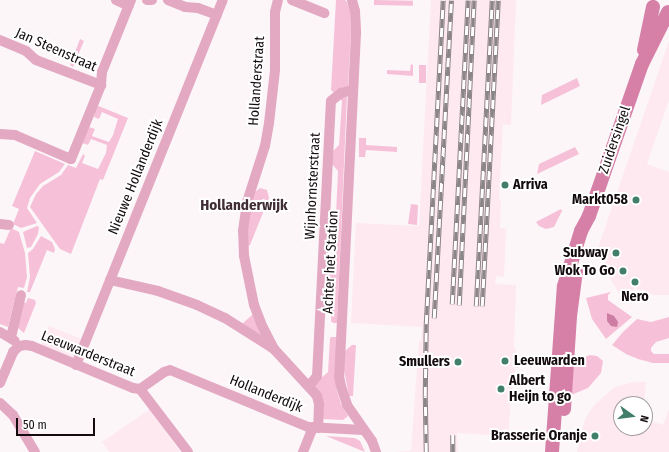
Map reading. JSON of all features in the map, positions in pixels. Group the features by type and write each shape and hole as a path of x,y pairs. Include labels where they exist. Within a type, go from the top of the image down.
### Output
{"main road":[{"path":"651,3 663,12 669,12"},
{"name":"Zuidersingel","path":"642,64 651,3"},
{"name":"Zuidersingel","path":"570,279 581,231 589,216 642,64 669,12"},
{"path":"552,452 561,309 570,279"},
{"path":"562,452 570,316 570,279"}],"street":[{"path":"0,134 15,135 72,159 101,85 102,72 130,3 116,0"},
{"path":"147,0 152,0"},
{"path":"168,0 185,7 198,8 217,15"},
{"name":"Nieuwe Hollanderdijk","path":"76,365 223,0"},
{"name":"Hollanderstraat","path":"274,349 261,324 254,305 244,256 243,232 247,202 265,146 270,123 275,70 275,12 278,0"},
{"path":"292,0 324,13"},
{"path":"352,0 356,23 353,90"},
{"name":"Jan Steenstraat","path":"0,40 26,51 36,60 101,85"},
{"name":"Wijnhornsterstraat","path":"309,386 317,376 331,101 341,93 353,90"},
{"name":"Achter het Station","path":"353,90 339,376 347,405 364,430"},
{"path":"110,280 173,295 203,307 229,320 274,349 317,396 319,404 316,428 303,452"},
{"path":"11,337 21,295"},
{"path":"0,332 11,337 19,346 13,352 0,383"},
{"name":"Leeuwarderstraat","path":"19,346 22,344 32,346 133,388 140,389 188,452"},
{"name":"Hollanderdijk","path":"140,389 164,372 170,370 316,428 364,430"},
{"path":"0,404 13,415 35,452"},
{"path":"364,430 372,441 376,452"}],"shaded area":[{"path":"336,0 345,0 347,2 350,10 351,31 348,87 334,93 331,90"},
{"path":"374,0 413,1 413,6 374,5"},
{"path":"431,0 516,0 511,125 503,124 499,200 501,200 500,228 506,229 504,277 496,276 495,284 516,285 514,348 516,350 516,355 519,355 519,368 515,368 515,373 513,373 508,436 457,433 458,452 392,452 411,451 419,341 421,341 422,327 351,323 356,223 419,226"},
{"path":"80,39 84,41 73,67 70,65"},
{"path":"669,41 669,100 647,164 669,172 669,295 653,295 635,288 630,296 619,293 609,277 602,251 598,248"},
{"path":"411,64 413,65 413,76 387,74 387,70 410,71"},
{"path":"419,65 426,65 426,83 419,83"},
{"path":"577,78 580,86 541,105 542,95"},
{"path":"347,96 337,323 333,323 331,321 332,302 325,294 325,278 333,270 335,238 328,230 328,222 336,214 338,171 331,163 332,152 339,145 342,101 339,98"},
{"path":"96,105 128,118 103,180 100,179 71,254 60,249 30,207 36,194 43,186 61,175 68,165 76,168 83,154 85,156 82,163 98,169 106,153 107,145 91,139 88,145 82,143 89,127 95,129 92,136 109,142 118,119 102,112 99,119 94,117"},
{"path":"359,138 366,138 366,145 397,147 397,152 366,150 365,157 359,157"},
{"path":"575,147 579,154 537,174 539,164"},
{"path":"35,151 65,164 59,172 40,184 30,198 27,208 37,223 21,228 13,224 19,209 12,206"},
{"path":"260,188 267,190 269,198 250,245 248,246 248,213 255,192"},
{"path":"411,204 418,205 417,225 408,224"},
{"path":"561,209 562,211 554,227 546,229 539,226 536,222"},
{"path":"37,226 39,227 38,234 31,247 27,248 23,232"},
{"path":"11,228 19,232 25,253 27,277 24,288 18,287 8,327 0,324 0,243 4,244"},
{"path":"41,236 52,242 55,249 54,253 47,250 30,292 27,292 30,277 28,253 33,249"},
{"path":"611,292 608,295 608,300 632,317 606,339 592,319 586,298"},
{"path":"28,298 35,300 36,303 24,333 18,328 21,301 26,303"},
{"path":"607,313 614,316 618,322 617,327 611,326 607,321"},
{"path":"253,314 262,335 261,336 242,324"},
{"path":"669,317 669,338 656,342 651,348 651,351 654,354 669,354 669,363 653,363 638,359 626,354 612,345 637,319 651,322"},
{"path":"49,326 83,340 75,359 41,345"},
{"path":"331,337 336,337 336,387 341,404 348,416 343,420 322,419 314,385 328,372"},
{"path":"352,345 356,345 353,396 349,396 344,370 345,351"},
{"path":"590,355 597,356 603,361 601,373 588,388 571,395 573,362"},
{"path":"633,382 646,382 645,396 613,396 613,436 653,436 653,422 663,425 669,409 669,452 577,452 585,419 594,405 615,387"},
{"path":"150,409 180,452 109,452 102,442"},
{"path":"326,436 355,438 360,441 365,452"}],"railway":[{"path":"426,452 426,324 443,0"},
{"path":"434,318 451,0"},
{"path":"452,304 468,0"},
{"path":"459,305 474,0"},
{"path":"476,306 492,0"},
{"path":"482,306 498,0"},
{"path":"453,435 453,452"}],"place":[{"name":"Arriva","path":"505,185"},
{"name":"Markt058","path":"636,200"},
{"name":"Subway","path":"616,253"},
{"name":"Wok To Go","path":"623,271"},
{"name":"Nero","path":"635,282"},
{"name":"Leeuwarden","path":"505,361"},
{"name":"Smullers","path":"458,362"},
{"name":"Albert Heijn to go","path":"501,389"},
{"name":"Brasserie Oranje","path":"595,436"}],"district":[{"name":"Hollanderwijk","path":"244,206"}]}
